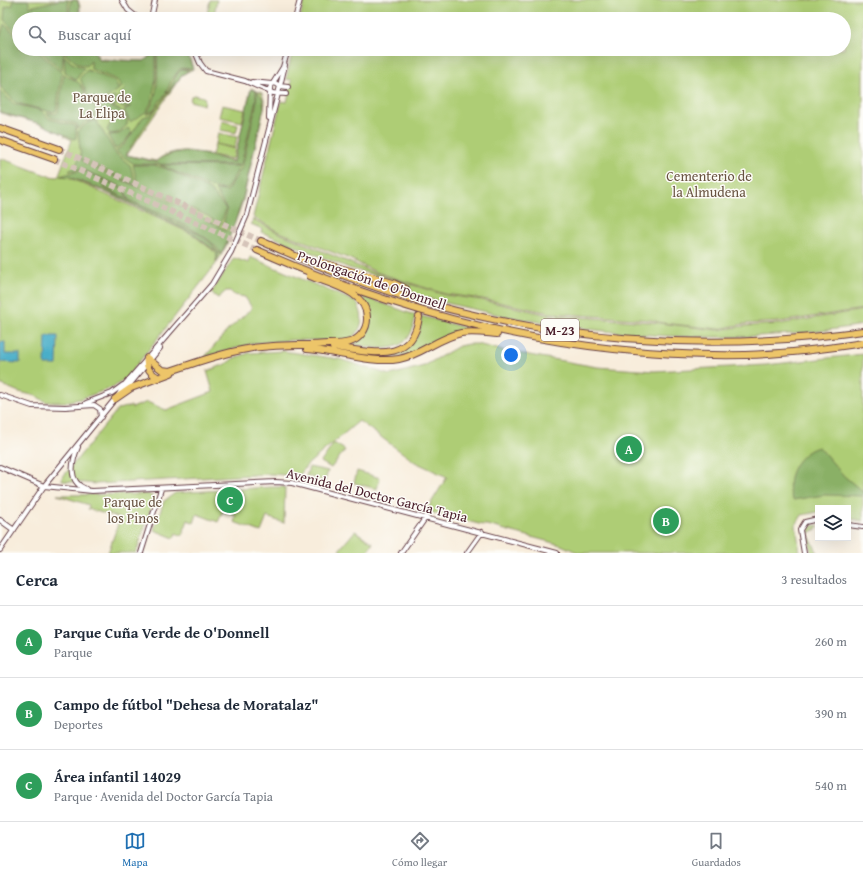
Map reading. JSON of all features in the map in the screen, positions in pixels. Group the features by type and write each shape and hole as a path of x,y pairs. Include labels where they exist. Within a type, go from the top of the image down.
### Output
{"highway":[{"path":"2,128 59,149"},
{"path":"0,140 54,159"},
{"name":"Prolongación de O'Donnell","path":"261,241 309,262 397,294 463,312 531,326 600,335 686,341 761,341 820,337 863,331"},
{"name":"Prolongación de O'Donnell","path":"257,250 397,304 517,335 593,348 682,354 745,355 803,351 863,343"},
{"path":"309,262 321,263 393,283 406,289"},
{"path":"148,361 165,372 246,349 284,345 346,343 357,339 366,326 366,310 359,298 350,292 304,274 290,264"},
{"path":"318,345 382,353 393,352 405,346 412,338 417,331 419,317"},
{"path":"284,345 391,360 412,356 460,333 477,332 517,335"},
{"path":"117,397 131,388 210,359"},
{"path":"148,361 152,374 158,378"}],"street":[{"path":"122,0 130,12"},
{"path":"152,12 155,0"},
{"path":"297,12 300,0"},
{"path":"197,56 206,71 246,81 273,84 288,88"},
{"path":"269,125 270,88 282,69 286,57"},
{"path":"117,397 129,386 170,333 212,284 238,238 252,197 269,125 284,73 286,57"},
{"path":"246,81 271,91 286,94"},
{"path":"78,405 112,393 125,384 148,361"},
{"path":"0,550 44,486 117,397 125,384"},
{"path":"0,395 32,406 65,407 90,404 97,406 100,409 101,417"},
{"path":"97,406 98,398"},
{"path":"79,442 73,459 72,472 74,478 83,488 92,491"},
{"name":"Avenida del Doctor García Tapia","path":"0,466 44,486 92,491 161,489 276,482 292,483 426,517 557,553"},
{"path":"141,553 161,489"},
{"path":"401,553 426,517"},
{"path":"0,520 14,530"},
{"path":"804,553 800,530 805,522 815,520"},
{"path":"851,525 863,527"},
{"path":"467,553 482,532"}],"green space":[{"name":"Parque de La Elipa","path":"0,0 78,0 80,6 80,12 12,12 12,56 98,56 100,59 144,61 149,56 189,56 193,69 182,75 127,155 156,161 165,155 183,151 204,153 234,161 251,88 262,93 265,103 243,201 227,244 217,263 216,259 216,264 128,376 114,387 80,399 65,402 46,402 36,396 19,392 0,384 0,158 49,176 58,177 72,140 64,136 65,135 41,124 0,113","holes":["70,178 103,191 192,233 215,252 192,234"]},
{"path":"13,0 28,0 30,7 59,0 68,0 68,12 12,12 12,29 4,20 5,7 13,5"},
{"path":"71,0 77,0 79,12 70,12"},
{"path":"210,0 217,0 214,12 207,12"},
{"name":"Cementerio de la Almudena","path":"304,0 863,0 863,309 779,322 744,324 718,329 663,323 651,320 550,313 483,299 445,294 376,272 350,259 277,231 253,217 281,101 287,102 292,80 286,79 291,56 851,56 851,12 301,12"},
{"path":"4,24 12,31 12,56 43,56 62,73 56,111 51,112 16,103 0,86 0,39"},
{"path":"46,56 63,56 62,70"},
{"path":"64,56 72,63 84,68 76,80 65,72"},
{"path":"68,56 97,56 99,60 144,61 150,56 156,56 156,79 151,103 146,112 130,122 124,110 132,106 123,108 117,101 120,94 125,89 124,86 96,105 91,103 80,78 87,70 115,81 118,89 121,86 117,80 91,69 91,61 86,66 79,64"},
{"path":"157,56 188,56 193,69 182,68 179,70 171,81 166,93 152,111 146,114 154,99 157,74"},
{"path":"182,69 189,70 183,74 167,94 177,74"},
{"path":"64,74 80,84 89,103 96,107 95,119 86,121 78,129 77,124 50,117 47,113 56,114 58,112"},
{"path":"251,89 256,91 256,100 241,165 134,164 116,151 125,144 143,117 150,115 164,98 126,155 156,162 165,156 184,152 204,154 234,162"},
{"path":"0,91 14,104 41,110 49,119 76,126 76,138 74,139 41,124 0,112"},
{"path":"257,91 263,99 264,108 242,201 232,231 223,225 227,210 215,190 227,191 242,167 256,106"},
{"path":"194,95 204,97 204,105 190,101 191,96"},
{"name":"Parque de La Elipa","path":"115,96 116,106 110,107 120,110 125,114 127,117 127,125 118,133 110,134 107,130 114,116 100,109 103,103"},
{"path":"222,105 245,110 242,122 219,117"},
{"path":"96,120 116,154 130,165 136,185 81,159 78,131 87,123"},
{"path":"222,121 238,125 236,133 220,130"},
{"path":"128,128 132,132 124,143 115,149 108,135 119,134"},
{"path":"218,133 237,137 235,148 216,144"},
{"path":"215,144 235,149 233,159 212,155"},
{"path":"79,157 85,163 195,213 231,233 221,255 216,246 194,230 129,200 124,188 81,169 69,171 77,163"},
{"path":"133,165 154,165 167,169 210,190 226,209 220,225 208,216 138,185"},
{"path":"160,165 240,166 228,187 224,190 210,187"},
{"path":"82,170 100,178 105,189 199,234 212,244 219,254 217,261 216,251 192,233 96,187 70,177 60,176"},
{"path":"102,179 123,189 128,200 106,188"},
{"path":"253,219 279,233 375,273 445,295 482,300 550,315 651,322 718,330 744,326 779,324 863,310 863,325 807,332 750,336 694,337 638,334 526,320 470,309 415,295 409,287 399,282 349,268 261,232 262,229 251,224"},
{"path":"250,257 356,302 362,319 356,334 346,341 292,340 254,343 205,357 227,331 252,308 245,297 234,295 230,291 226,291 218,298 211,293 234,258 249,263"},
{"path":"362,296 415,315 413,328 409,337 394,347 375,348 353,344 364,334 369,323 368,310"},
{"path":"421,316 471,329 445,337 414,353 396,358 369,357 334,350 343,349 383,355 402,351 416,338 420,328"},
{"path":"477,344 501,350 597,367 654,371 766,365 863,354 863,521 851,519 851,505 815,505 815,513 802,515 796,525 800,553 579,553 561,545 487,525 426,511 447,477 415,462 359,421 307,465 299,476 270,474 96,484 63,481 61,479 118,409 131,406 132,408 147,402 166,410 213,392 207,371 226,364 234,358 249,353 283,351 339,359 390,375 424,366 459,346"},
{"path":"334,443 345,450 331,468 321,462"},
{"path":"819,447 844,476 863,492 863,496 824,495 793,500 789,484 794,468 804,455"},
{"path":"309,467 328,471 325,481 306,476"},
{"path":"357,471 380,478 377,489 354,483"},
{"path":"285,487 284,523 267,517 261,532 234,522 236,516 223,511 218,522 197,514 194,523 188,520 182,536 176,533 174,538 154,530 164,501 175,493"},
{"name":"Parque de los Pinos","path":"148,494 153,497 153,502 136,553 108,553 120,518 88,509 89,505 57,495"},
{"path":"815,525 815,530 808,534 811,526"},
{"path":"355,531 373,543 366,553 344,553 339,550"},
{"path":"809,535 818,553 811,553"}],"water":[{"path":"46,336 58,336 57,365 45,365"},
{"path":"0,342 5,342 5,354 20,354 20,363 0,362"}],"tunnel":[{"path":"59,149 261,241"},
{"path":"54,159 257,250"},
{"path":"406,289 417,303 419,317"}],"place":[{"name":"Parque Cuña Verde de O'Donnell","path":"629,449"},
{"name":"Área infantil 14029","path":"230,500"},
{"name":"Campo de fútbol \"Dehesa de Moratalaz\"","path":"666,521"}]}
